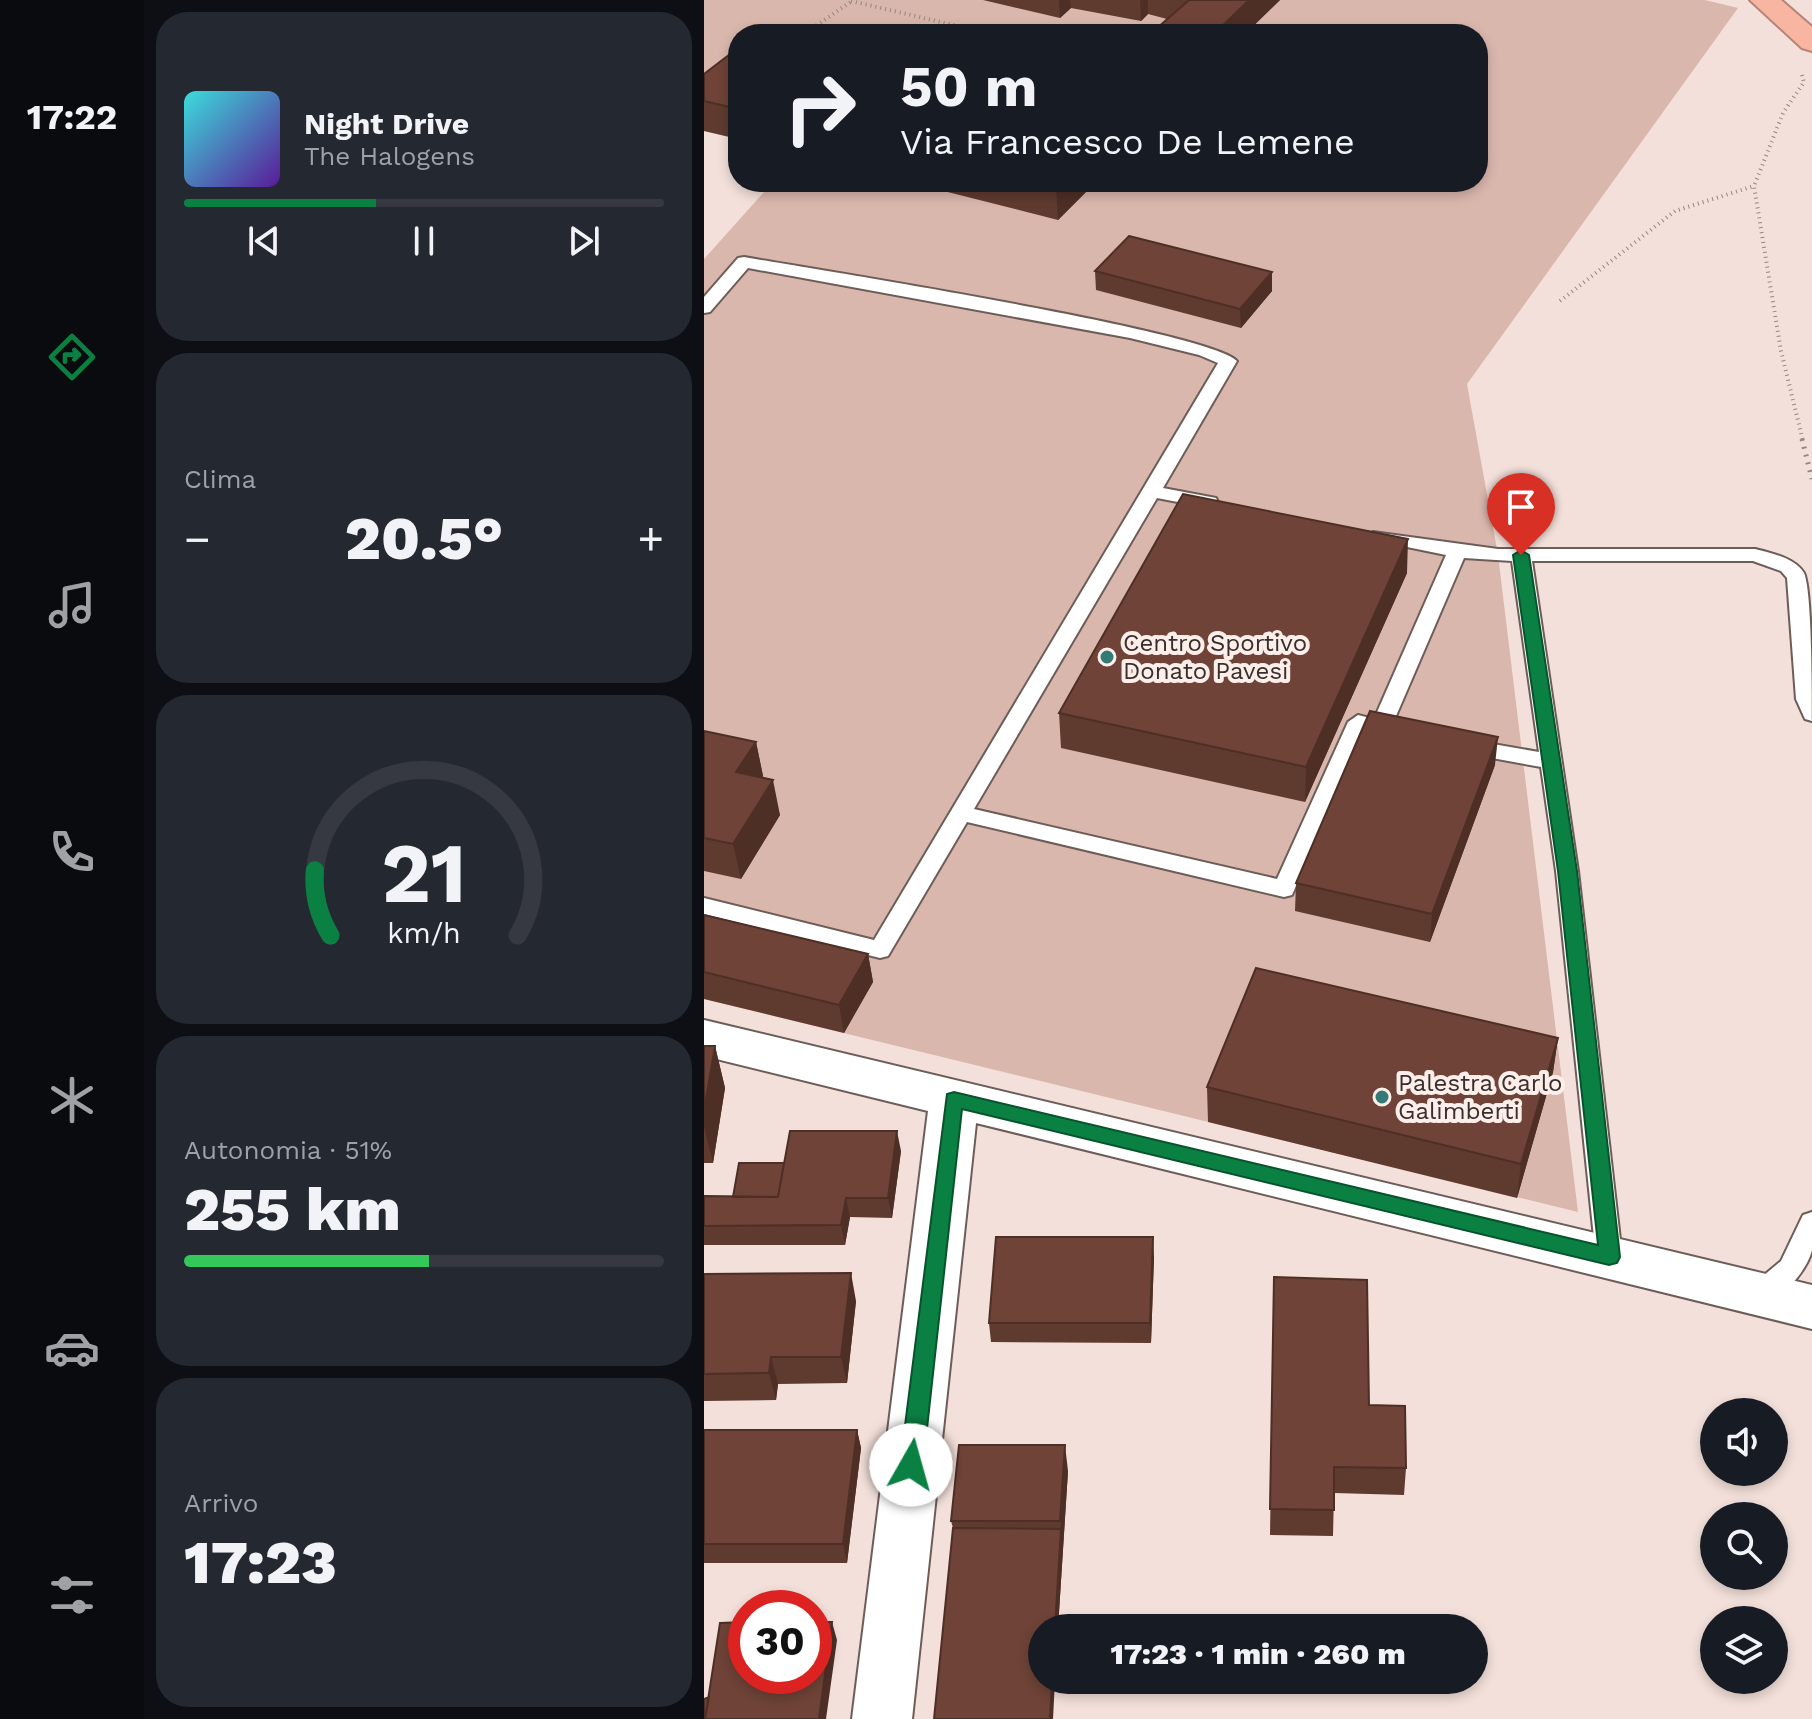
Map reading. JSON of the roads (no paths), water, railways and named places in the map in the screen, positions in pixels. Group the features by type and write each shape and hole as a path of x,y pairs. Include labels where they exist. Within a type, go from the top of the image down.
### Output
{"highway":[{"path":"1764,0 1812,42"}],"street":[{"path":"704,1038 1812,1307"},
{"path":"882,1719 954,1099"}],"lane":[{"path":"704,308 744,262 1130,333 1205,351 1228,361 880,950 704,906"},
{"path":"1151,491 1228,506"},
{"path":"1366,533 1457,551 1521,555 1755,555 1788,567 1797,576 1806,699 1812,714"},
{"path":"1381,727 1457,551"},
{"path":"1521,555 1567,871 1609,1257"},
{"path":"961,813 1284,889 1358,722 1410,734"},
{"path":"1452,743 1523,759 1551,760"},
{"path":"1760,1294 1791,1268 1812,1222"}],"place":[{"name":"Centro Sportivo Donato Pavesi","path":"1107,657"},
{"name":"Palestra Carlo Galimberti","path":"1382,1097"}]}
